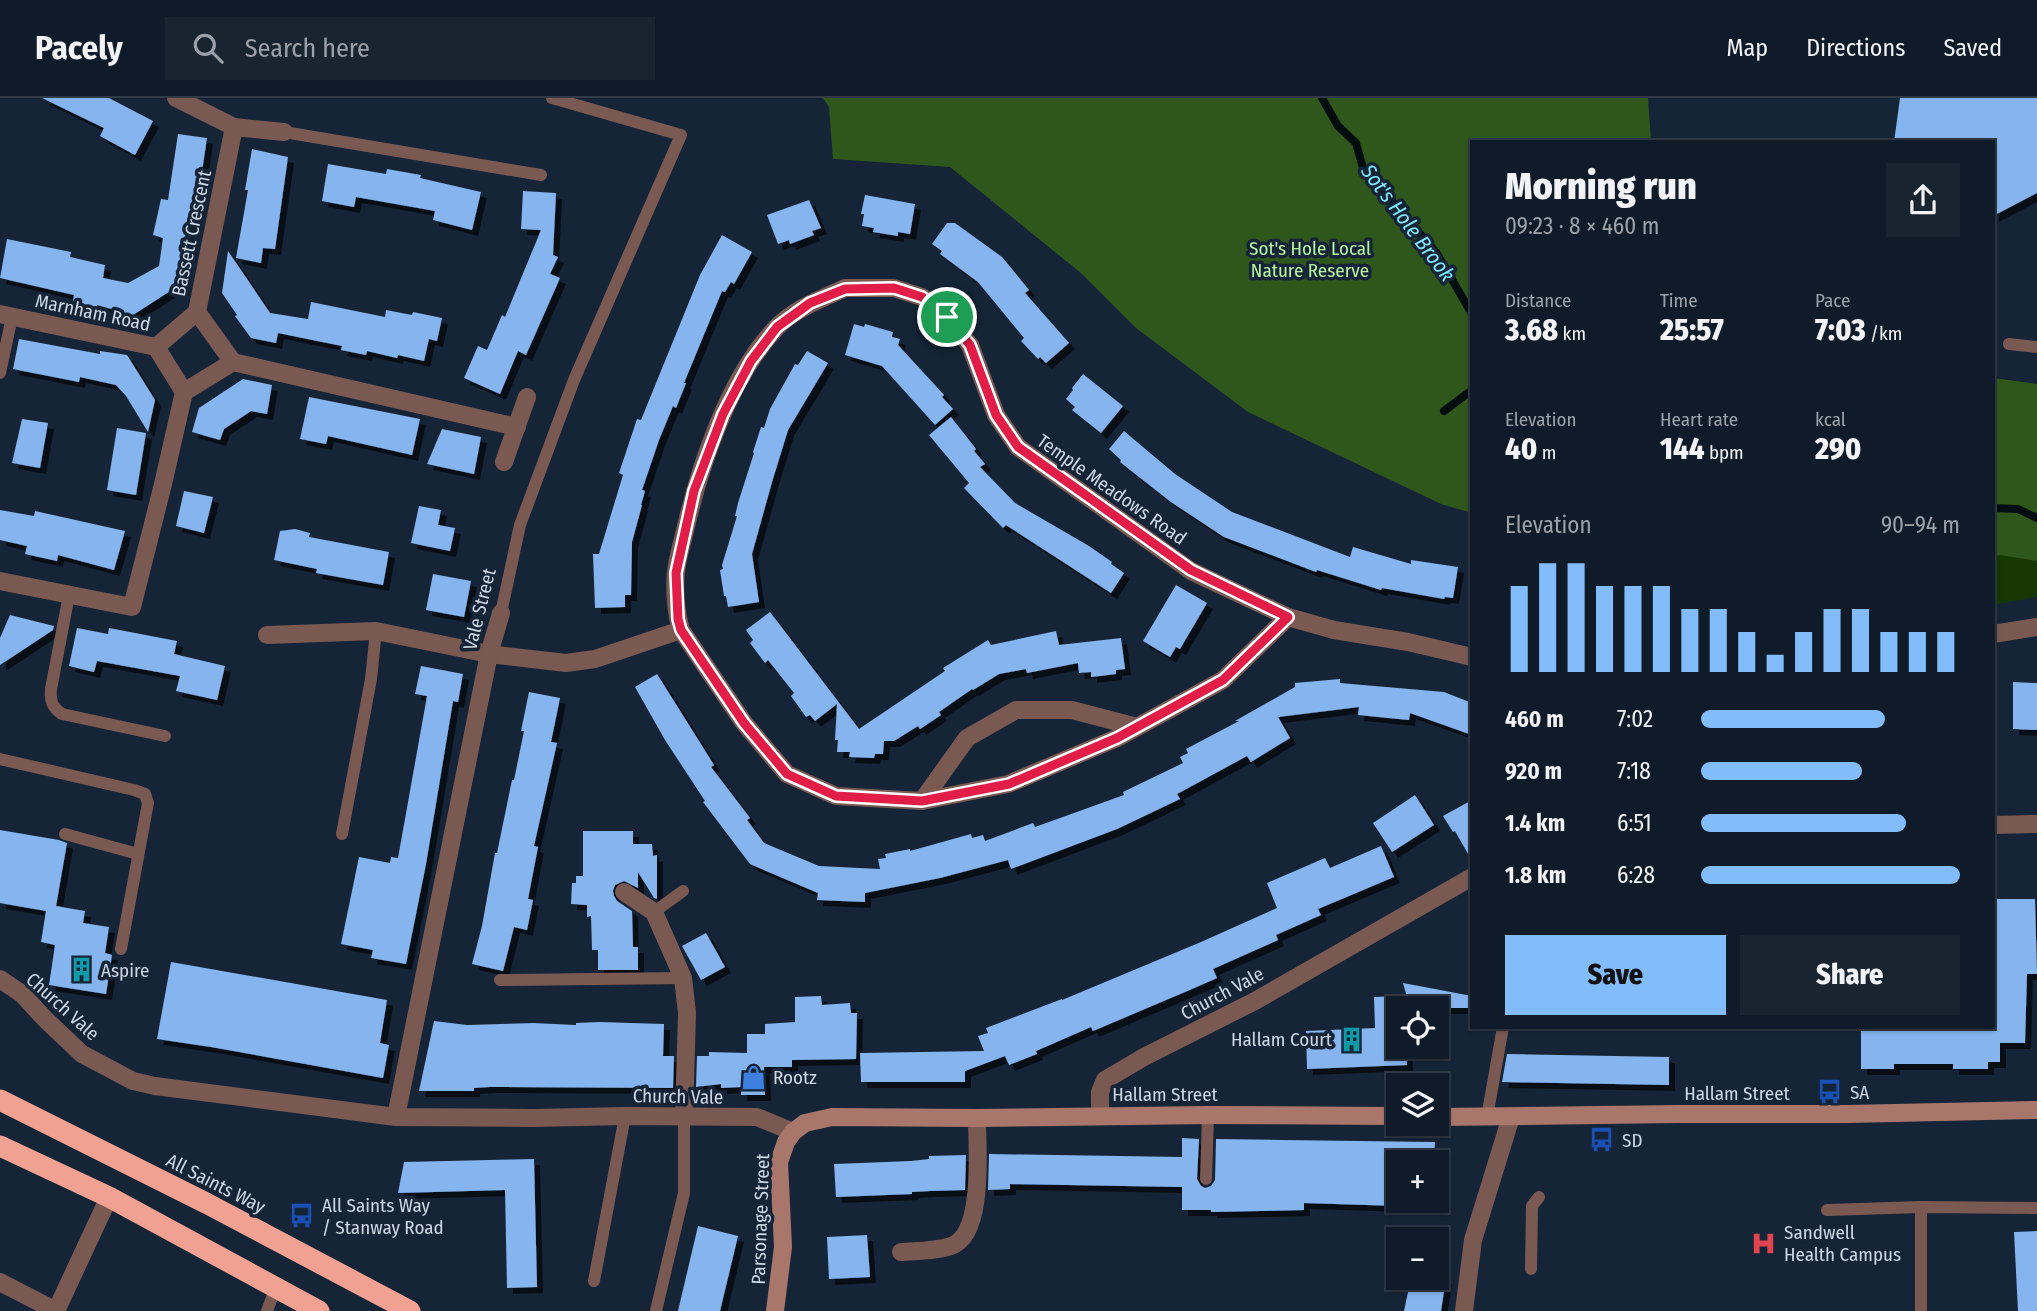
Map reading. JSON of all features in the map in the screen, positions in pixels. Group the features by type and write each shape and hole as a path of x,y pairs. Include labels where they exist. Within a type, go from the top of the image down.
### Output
{"highway":[{"name":"All Saints Way","path":"0,1100 206,1203 410,1311"},
{"path":"0,1146 109,1197 319,1311"}],"street":[{"path":"176,98 234,127 284,132"},
{"name":"Bassett Crescent","path":"233,362 197,312 234,127"},
{"name":"Temple Meadows Road","path":"1288,617 1223,680 1117,738 1009,784 922,801 836,796 787,774 744,723 681,630 676,573 694,491 723,414 751,361 777,327 810,303 845,289 894,288 922,297 947,317 970,345 996,415 1018,447 1191,570 1288,617 1334,630 1408,642 1470,657"},
{"path":"156,347 197,312"},
{"name":"Marnham Road","path":"6,315 156,347 184,392"},
{"path":"0,581 132,607 184,392 233,362 517,427"},
{"path":"504,462 527,397"},
{"name":"Vale Street","path":"396,1117 489,654 501,613"},
{"path":"1995,634 2037,627"},
{"path":"267,635 376,631 489,654 566,663 595,659 681,630"},
{"path":"922,801 967,738 1016,710 1072,710 1137,727"},
{"path":"1995,825 2037,824"},
{"name":"Church Vale","path":"1100,1115 1100,1092 1105,1080 1255,1001 1470,878"},
{"path":"624,892 654,912 683,978 687,1013 684,1117"},
{"name":"Church Vale","path":"0,979 22,994 82,1054 133,1081 155,1086 396,1117 757,1117 793,1132"},
{"name":"Hallam Street","path":"1449,1117 2037,1110"},
{"path":"793,1132 805,1123 832,1117 1100,1115"},
{"name":"Hallam Street","path":"1100,1115 1386,1116"},
{"path":"1464,1311 1473,1240 1511,1117"},
{"path":"901,1252 953,1246 967,1232 977,1193 977,1118"},
{"name":"Parsonage Street","path":"775,1311 783,1247 779,1162 781,1152 793,1132"},
{"path":"0,1282 56,1311 109,1197"}],"lane":[{"name":"Vale Street","path":"501,613 520,525 574,380 681,135 552,98"},
{"path":"284,132 541,175"},
{"path":"0,373 6,315"},
{"path":"2010,344 2037,347"},
{"path":"69,595 51,689 53,708 62,714 165,736"},
{"path":"342,834 371,679 376,631"},
{"path":"0,759 145,794 148,803 121,949"},
{"path":"65,834 138,854"},
{"path":"654,912 683,891"},
{"path":"500,980 683,978"},
{"path":"1487,1117 1503,1029"},
{"path":"1206,1179 1208,1115"},
{"path":"594,1281 625,1116"},
{"path":"656,1311 684,1193 684,1117"},
{"path":"1531,1269 1532,1206 1539,1197"},
{"path":"1921,1207 1921,1311"},
{"path":"1827,1210 1921,1207 2037,1208"},
{"path":"267,1311 276,1287"}],"green space":[{"name":"Sot's Hole Local Nature Reserve","path":"823,98 1648,98 1651,140 1470,140 1470,512 1441,504 1248,412 1136,328 1082,274 950,167 833,159 829,107"},
{"path":"1995,378 2037,384 2037,597 1995,605"},
{"path":"1995,378 2037,384 2037,561 1995,556"}],"building":[{"path":"42,98 109,98 153,121 135,155 100,136 104,128"},
{"path":"1900,98 2037,98 2037,193 1995,215 1995,140 1894,140"},
{"path":"178,134 207,138 181,284 133,315 97,305 73,302 74,295 0,278 7,239 71,252 70,257 105,265 103,278 128,283 159,266 163,238 153,235 161,199 168,200"},
{"path":"252,149 288,157 275,249 263,248 261,263 236,258"},
{"path":"328,164 386,174 387,169 421,175 420,178 481,192 472,230 433,220 435,211 356,197 354,207 322,201"},
{"path":"523,191 556,193 553,255 558,257 550,274 560,278 526,355 518,351 500,394 464,378 478,346 487,350 502,315 505,317 541,230 521,229"},
{"path":"865,195 915,204 910,234 898,232 898,236 873,232 874,228 862,226 864,214 861,214"},
{"path":"809,200 821,228 812,231 814,235 790,244 789,240 778,244 767,215"},
{"path":"947,223 955,223 1002,257 1029,290 1025,293 1069,343 1046,363 1040,357 1038,359 1021,341 1024,338 978,282 940,254 942,251 932,244"},
{"path":"722,235 752,252 734,284 731,282 725,292 722,291 676,408 673,406 659,440 642,490 645,491 632,542 631,595 625,595 625,607 595,608 593,554 599,554 623,475 619,473 637,419 641,420 700,275"},
{"path":"228,251 270,313 308,319 311,302 385,317 386,310 412,315 413,312 442,318 437,341 429,339 424,361 367,351 366,355 341,350 342,346 278,333 276,343 251,338 222,293"},
{"path":"854,324 864,327 865,324 893,332 892,337 900,339 898,345 944,395 942,397 953,409 935,425 882,366 845,355"},
{"path":"19,339 100,354 100,351 127,355 155,400 148,432 116,385 80,377 79,382 13,369"},
{"path":"807,351 828,363 788,430 772,482 752,554 759,602 728,607 720,570 723,569 753,452 770,409 795,364 798,365"},
{"path":"1083,374 1123,406 1101,433 1072,410 1075,407 1066,399"},
{"path":"243,379 272,385 267,414 251,411 224,429 220,440 192,432 199,408"},
{"path":"309,397 420,419 412,455 328,436 326,444 300,439"},
{"path":"951,417 985,464 980,467 1015,503 1089,546 1124,573 1111,593 1006,525 1003,528 964,488 969,483 929,435"},
{"path":"22,419 48,423 40,468 12,463"},
{"path":"117,428 146,433 136,495 107,490"},
{"path":"442,429 481,437 474,474 427,464"},
{"path":"1124,431 1175,474 1232,512 1350,557 1353,547 1411,564 1411,560 1458,567 1453,598 1381,590 1317,570 1316,572 1224,537 1171,502 1120,462 1109,449"},
{"path":"184,491 213,497 204,533 176,526"},
{"path":"419,506 441,510 438,525 455,528 450,551 411,543"},
{"path":"0,510 34,516 35,511 125,531 114,570 58,555 57,561 25,554 27,546 0,540"},
{"path":"295,529 310,533 309,537 389,552 383,585 316,573 317,569 274,560 280,531"},
{"path":"433,574 471,581 464,617 426,610"},
{"path":"1176,585 1207,603 1180,649 1176,647 1170,657 1143,641"},
{"path":"770,612 859,729 945,671 943,668 988,640 991,645 1056,631 1059,645 1121,638 1125,669 1116,670 1116,674 1091,677 1091,672 1079,673 1078,663 1027,673 1026,669 999,674 972,689 920,729 918,726 894,741 884,741 883,754 875,754 874,758 849,757 850,752 837,752 837,704 815,721 810,715 806,717 791,696 794,693 768,660 765,663 750,643 753,640 746,630"},
{"path":"10,615 54,626 53,630 0,665 0,638"},
{"path":"77,628 108,634 109,628 177,641 174,654 225,666 217,700 176,691 180,676 97,661 94,672 69,666"},
{"path":"421,666 463,674 458,702 453,701 406,964 371,958 373,950 341,944 359,857 390,863 391,857 398,858 427,696 415,694"},
{"path":"657,674 714,765 711,767 750,818 747,820 764,843 819,866 880,869 878,859 886,858 885,854 910,851 971,834 972,838 983,835 985,841 1033,823 1035,827 1124,795 1123,792 1183,763 1180,757 1188,753 1186,749 1239,721 1235,721 1295,687 1295,683 1340,679 1340,683 1444,692 1470,702 1470,734 1410,713 1409,720 1358,715 1359,707 1278,717 1290,738 1251,762 1247,756 1177,794 1180,799 1117,829 1011,869 1008,860 940,878 865,893 865,902 817,900 818,893 750,864 703,802 705,801 665,740 635,687"},
{"path":"2013,682 2037,683 2037,730 2013,729"},
{"path":"529,692 560,698 551,742 557,743 534,846 538,847 528,899 533,900 527,930 514,927 503,971 472,964 495,853 514,780"},
{"path":"1415,795 1434,825 1392,852 1373,823"},
{"path":"1470,801 1470,857 1455,831 1453,832 1443,816"},
{"path":"0,830 67,843 56,906 85,911 83,923 109,927 105,953 112,955 106,994 49,985 55,945 41,942 46,911 0,903"},
{"path":"583,831 633,831 633,844 652,844 653,856 657,855 657,899 638,872 638,888 624,881 615,885 613,891 617,901 632,911 633,947 638,947 638,970 598,970 598,950 592,950 591,916 587,917 587,905 571,904 572,883 576,883 576,876 583,876"},
{"path":"1381,846 1394,877 1318,909 1321,915 1276,935 1278,940 1213,969 1217,978 1093,1031 1091,1027 1009,1065 1005,1056 965,1071 965,1082 861,1082 860,1053 984,1051 978,1036 988,1033 986,1028 1062,1000 1277,908 1267,883 1325,858 1330,868"},
{"path":"1995,899 2035,899 2037,974 2027,974 2025,1043 2000,1043 2000,1062 1988,1062 1988,1069 1953,1069 1953,1064 1894,1064 1894,1069 1861,1069 1861,1029 1995,1029"},
{"path":"706,933 725,967 701,980 682,946"},
{"path":"171,962 387,1000 380,1043 389,1045 383,1078 157,1039"},
{"path":"1403,983 1470,996 1470,1008 1449,1008 1449,996 1407,996"},
{"path":"821,996 822,1005 850,1003 851,1013 857,1013 856,1059 792,1060 792,1067 764,1067 765,1095 741,1095 741,1087 721,1088 721,1084 696,1087 697,1056 709,1056 709,1052 747,1053 747,1034 765,1034 765,1024 795,1022 795,997"},
{"name":"Hallam Court","path":"1386,996 1386,1059 1407,1059 1407,1065 1307,1069 1306,1031 1375,1028 1374,997"},
{"path":"434,1021 467,1025 576,1025 599,1022 664,1024 663,1056 674,1056 673,1088 489,1087 474,1088 474,1091 419,1091"},
{"path":"1507,1054 1669,1057 1669,1085 1502,1082"},
{"path":"1182,1138 1199,1139 1197,1179 1205,1188 1211,1186 1215,1180 1216,1139 1435,1142 1435,1150 1386,1150 1386,1206 1304,1203 1304,1210 1211,1212 1182,1210 1182,1187 1010,1184 1010,1189 988,1190 989,1154 1182,1157"},
{"path":"966,1155 965,1190 836,1197 834,1164 911,1161 929,1159 929,1156"},
{"path":"534,1159 537,1287 507,1288 505,1190 398,1193 404,1162"},
{"path":"698,1226 738,1236 720,1311 678,1311"},
{"path":"2037,1231 2037,1311 2018,1311 2014,1232"},
{"path":"867,1235 870,1277 829,1279 827,1237"},
{"path":"1408,1290 1444,1290 1441,1311 1404,1311"}],"waterway":[{"name":"Sot's Hole Brook","path":"1322,98 1338,126 1356,143 1363,168 1436,252 1470,311"},
{"path":"1444,411 1470,392"},
{"name":"Sot's Hole Brook","path":"1995,508 2018,509 2037,518"}],"place":[{"name":"Aspire","path":"81,970"},
{"name":"Hallam Court","path":"1352,1039"},
{"name":"Rootz","path":"753,1077"},
{"name":"SA","path":"1830,1092"},
{"name":"SD","path":"1602,1140"},
{"name":"All Saints Way / Stanway Road","path":"302,1216"},
{"name":"Sandwell Health Campus","path":"1764,1243"}],"route":[{"path":"894,288 922,297 947,317 970,345 996,415 1018,447 1191,570 1288,617 1223,680 1117,738 1009,784 922,801 836,796 787,774 744,723 681,630 676,573 694,491 723,414 751,361 777,327 810,303 845,289 894,288"}]}
